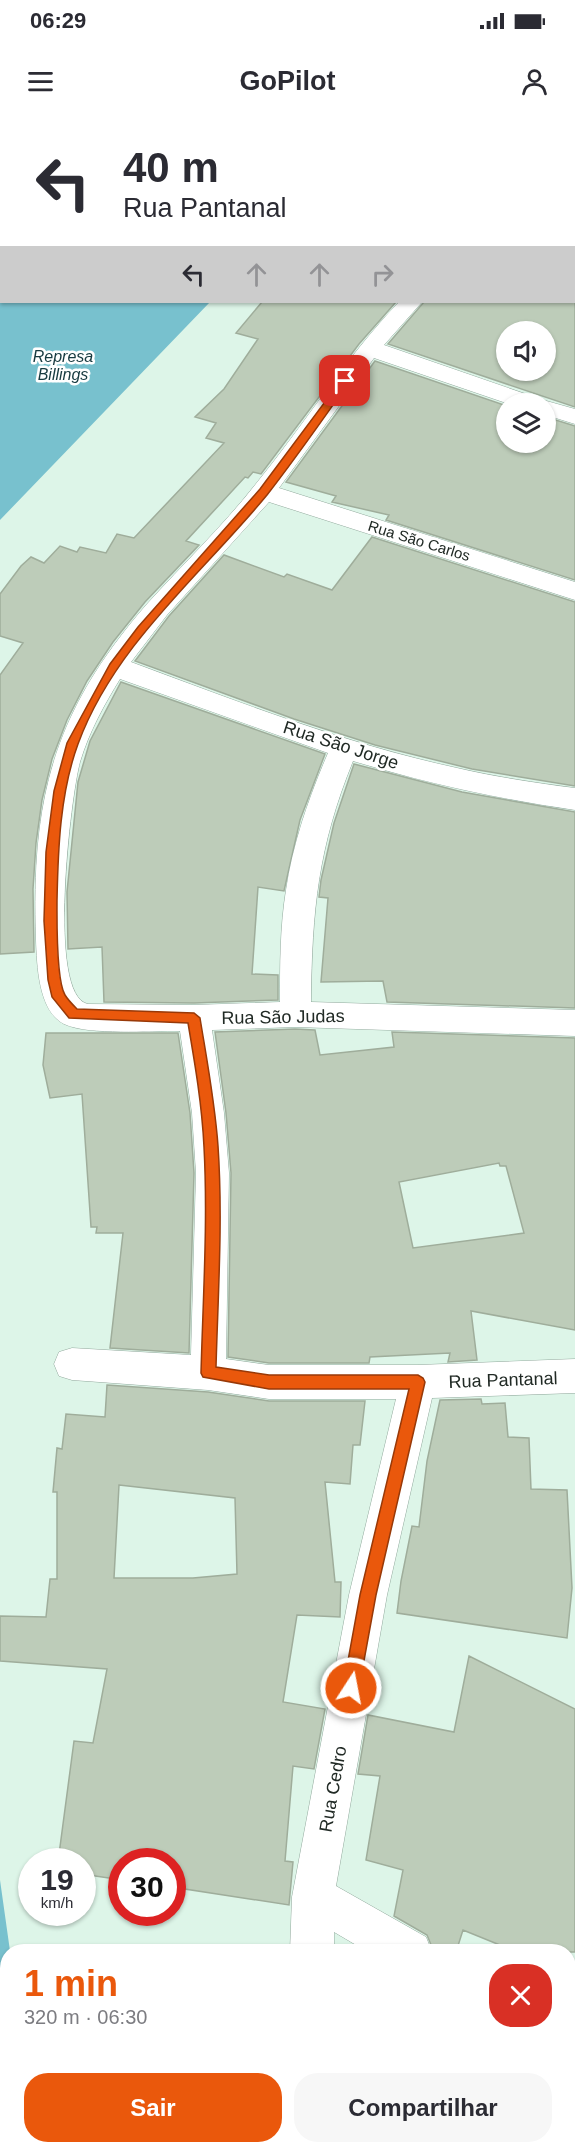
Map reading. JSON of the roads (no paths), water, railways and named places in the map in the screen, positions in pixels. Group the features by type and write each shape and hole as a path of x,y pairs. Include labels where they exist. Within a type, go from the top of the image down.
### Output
{"street":[{"name":"Rua São Judas","path":"410,303 369,348 264,492 157,611 114,666 73,743 60,791 52,852 50,921 54,980 58,997 73,1014 81,1016 194,1018 295,1014 575,1023"},
{"path":"369,348 502,393"},
{"path":"556,410 575,417"},
{"name":"Rua São Carlos","path":"264,492 575,591"},
{"name":"Rua São Jorge","path":"114,666 345,747 447,779 521,794 575,799"},
{"path":"295,1014 301,889 317,820 345,747"},
{"path":"194,1018 207,1097 211,1146 213,1198 208,1373"},
{"name":"Rua Pantanal","path":"72,1364 208,1373 269,1382 418,1382 575,1376"},
{"name":"Rua Cedro","path":"312,1944 313,1898 368,1595 418,1382"},
{"path":"313,1898 396,1944"}],"water":[{"name":"Represa Billings","path":"0,303 209,303 0,520"},
{"path":"0,1880 9,1944 0,1944"}]}
